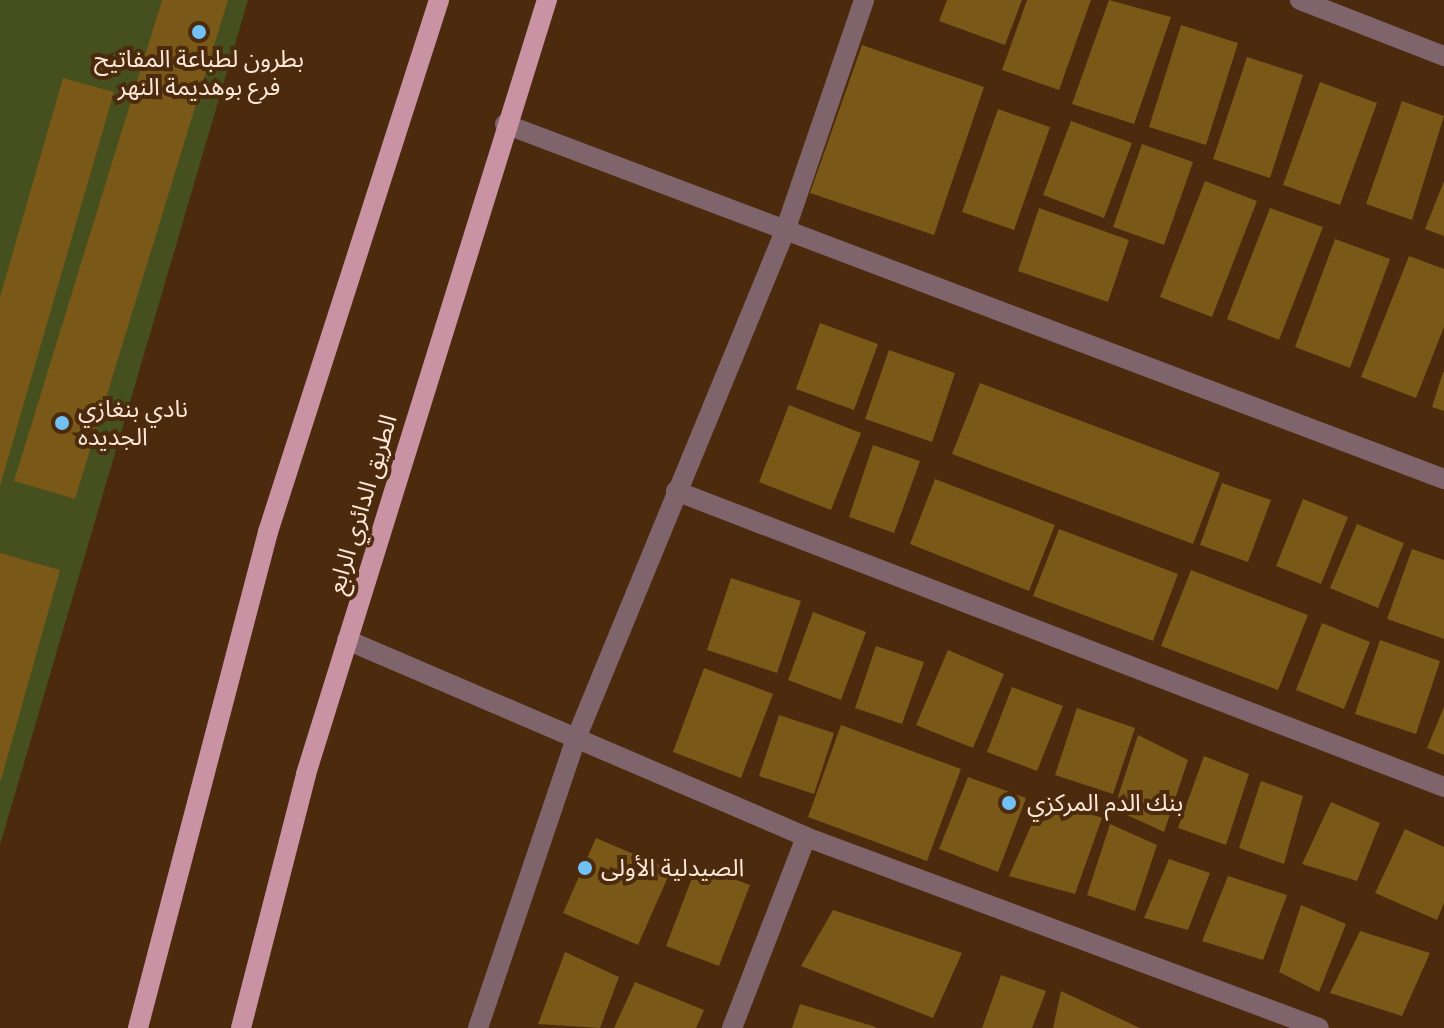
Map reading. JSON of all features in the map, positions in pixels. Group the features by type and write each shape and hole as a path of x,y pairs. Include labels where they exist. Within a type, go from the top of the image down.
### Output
{"main road":[{"path":"138,1028 268,532 439,0"},
{"name":"الطريق الدائري الرابع","path":"241,1028 306,774 505,124 547,0"}],"street":[{"path":"478,1028 575,741 785,231 864,0"},
{"path":"1300,0 1444,56"},
{"path":"505,124 1444,479"},
{"path":"676,491 1444,787"},
{"path":"347,640 575,741 806,837 1319,1028"},
{"path":"732,1028 806,837"}],"green space":[{"name":"نادي بنغازي الجديده","path":"0,0 248,0 0,845"}],"building":[{"path":"162,0 228,0 75,499 14,481"},
{"path":"947,0 1022,0 1005,45 939,21"},
{"path":"1027,0 1091,0 1059,90 1002,70"},
{"path":"1109,0 1171,17 1134,124 1072,104"},
{"path":"1181,25 1238,43 1206,145 1149,127"},
{"path":"862,45 984,87 934,235 810,193"},
{"path":"1247,57 1303,75 1270,178 1213,159"},
{"path":"63,78 114,92 0,486 0,297"},
{"path":"1320,82 1377,103 1340,205 1283,185"},
{"path":"1402,101 1444,116 1412,220 1366,204"},
{"path":"998,109 1050,127 1014,230 962,212"},
{"path":"1071,121 1132,143 1104,218 1043,195"},
{"path":"1142,144 1193,162 1164,245 1113,227"},
{"path":"1205,181 1257,201 1212,317 1160,297"},
{"path":"1444,181 1444,236 1425,229"},
{"path":"1039,208 1129,240 1108,302 1018,271"},
{"path":"1270,208 1323,227 1279,340 1227,319"},
{"path":"1335,239 1390,259 1350,368 1295,347"},
{"path":"1409,256 1444,269 1444,327 1416,398 1361,377"},
{"path":"820,323 878,344 854,410 796,389"},
{"path":"889,350 955,373 932,442 865,419"},
{"path":"1444,372 1444,411 1432,407"},
{"path":"980,383 1220,473 1193,544 952,454"},
{"path":"789,405 861,433 831,510 759,482"},
{"path":"873,445 920,461 894,533 849,517"},
{"path":"935,479 1055,525 1029,591 910,544"},
{"path":"1222,483 1271,500 1248,562 1200,545"},
{"path":"1303,499 1348,517 1321,584 1276,566"},
{"path":"1357,524 1404,543 1378,608 1330,588"},
{"path":"1059,529 1178,574 1153,641 1033,596"},
{"path":"1412,549 1444,560 1444,639 1387,619"},
{"path":"0,553 60,570 1,780 0,780"},
{"path":"1191,570 1308,615 1278,690 1161,646"},
{"path":"731,578 801,601 777,673 707,650"},
{"path":"813,612 866,632 841,700 788,680"},
{"path":"1322,623 1370,642 1344,709 1296,690"},
{"path":"1380,640 1440,661 1416,734 1355,714"},
{"path":"876,646 924,662 902,724 855,708"},
{"path":"948,650 1004,674 973,748 916,725"},
{"path":"704,668 773,694 741,778 673,752"},
{"path":"1012,687 1063,706 1037,771 987,752"},
{"path":"1444,707 1444,755 1427,748"},
{"path":"1077,708 1135,728 1113,794 1055,775"},
{"path":"779,715 834,733 814,794 759,776"},
{"path":"841,725 961,769 927,861 808,817"},
{"path":"1138,735 1188,760 1164,832 1114,809"},
{"path":"1204,756 1249,774 1226,845 1178,828"},
{"path":"968,777 1026,798 998,872 939,849"},
{"path":"1261,781 1303,796 1284,864 1239,848"},
{"path":"1044,796 1102,818 1075,894 1009,876"},
{"path":"1331,802 1380,823 1357,881 1302,864"},
{"path":"1110,824 1157,845 1135,911 1087,895"},
{"path":"1405,829 1444,847 1444,903 1437,920 1375,893"},
{"path":"596,838 671,870 638,945 563,913"},
{"path":"1169,859 1210,873 1188,930 1144,918"},
{"path":"697,865 750,885 719,966 666,946"},
{"path":"1228,876 1287,895 1263,960 1202,941"},
{"path":"1301,905 1346,924 1319,992 1279,972"},
{"path":"833,910 962,953 933,1018 801,966"},
{"path":"1360,931 1430,953 1402,1016 1330,993"},
{"path":"565,952 619,977 600,1028 538,1024"},
{"path":"1001,975 1046,991 1032,1028 982,1028"},
{"path":"635,982 704,1010 696,1028 614,1028"},
{"path":"1061,991 1140,1028 1053,1028"},
{"path":"800,1004 876,1027 876,1028 792,1028"}],"place":[{"name":"بطرون لطباعة المفاتيح فرع بوهديمة النهر","path":"199,32"},
{"name":"نادي بنغازي الجديده","path":"62,423"},
{"name":"بنك الدم المركزي","path":"1009,803"},
{"name":"الصيدلية الأولى","path":"585,868"}]}
